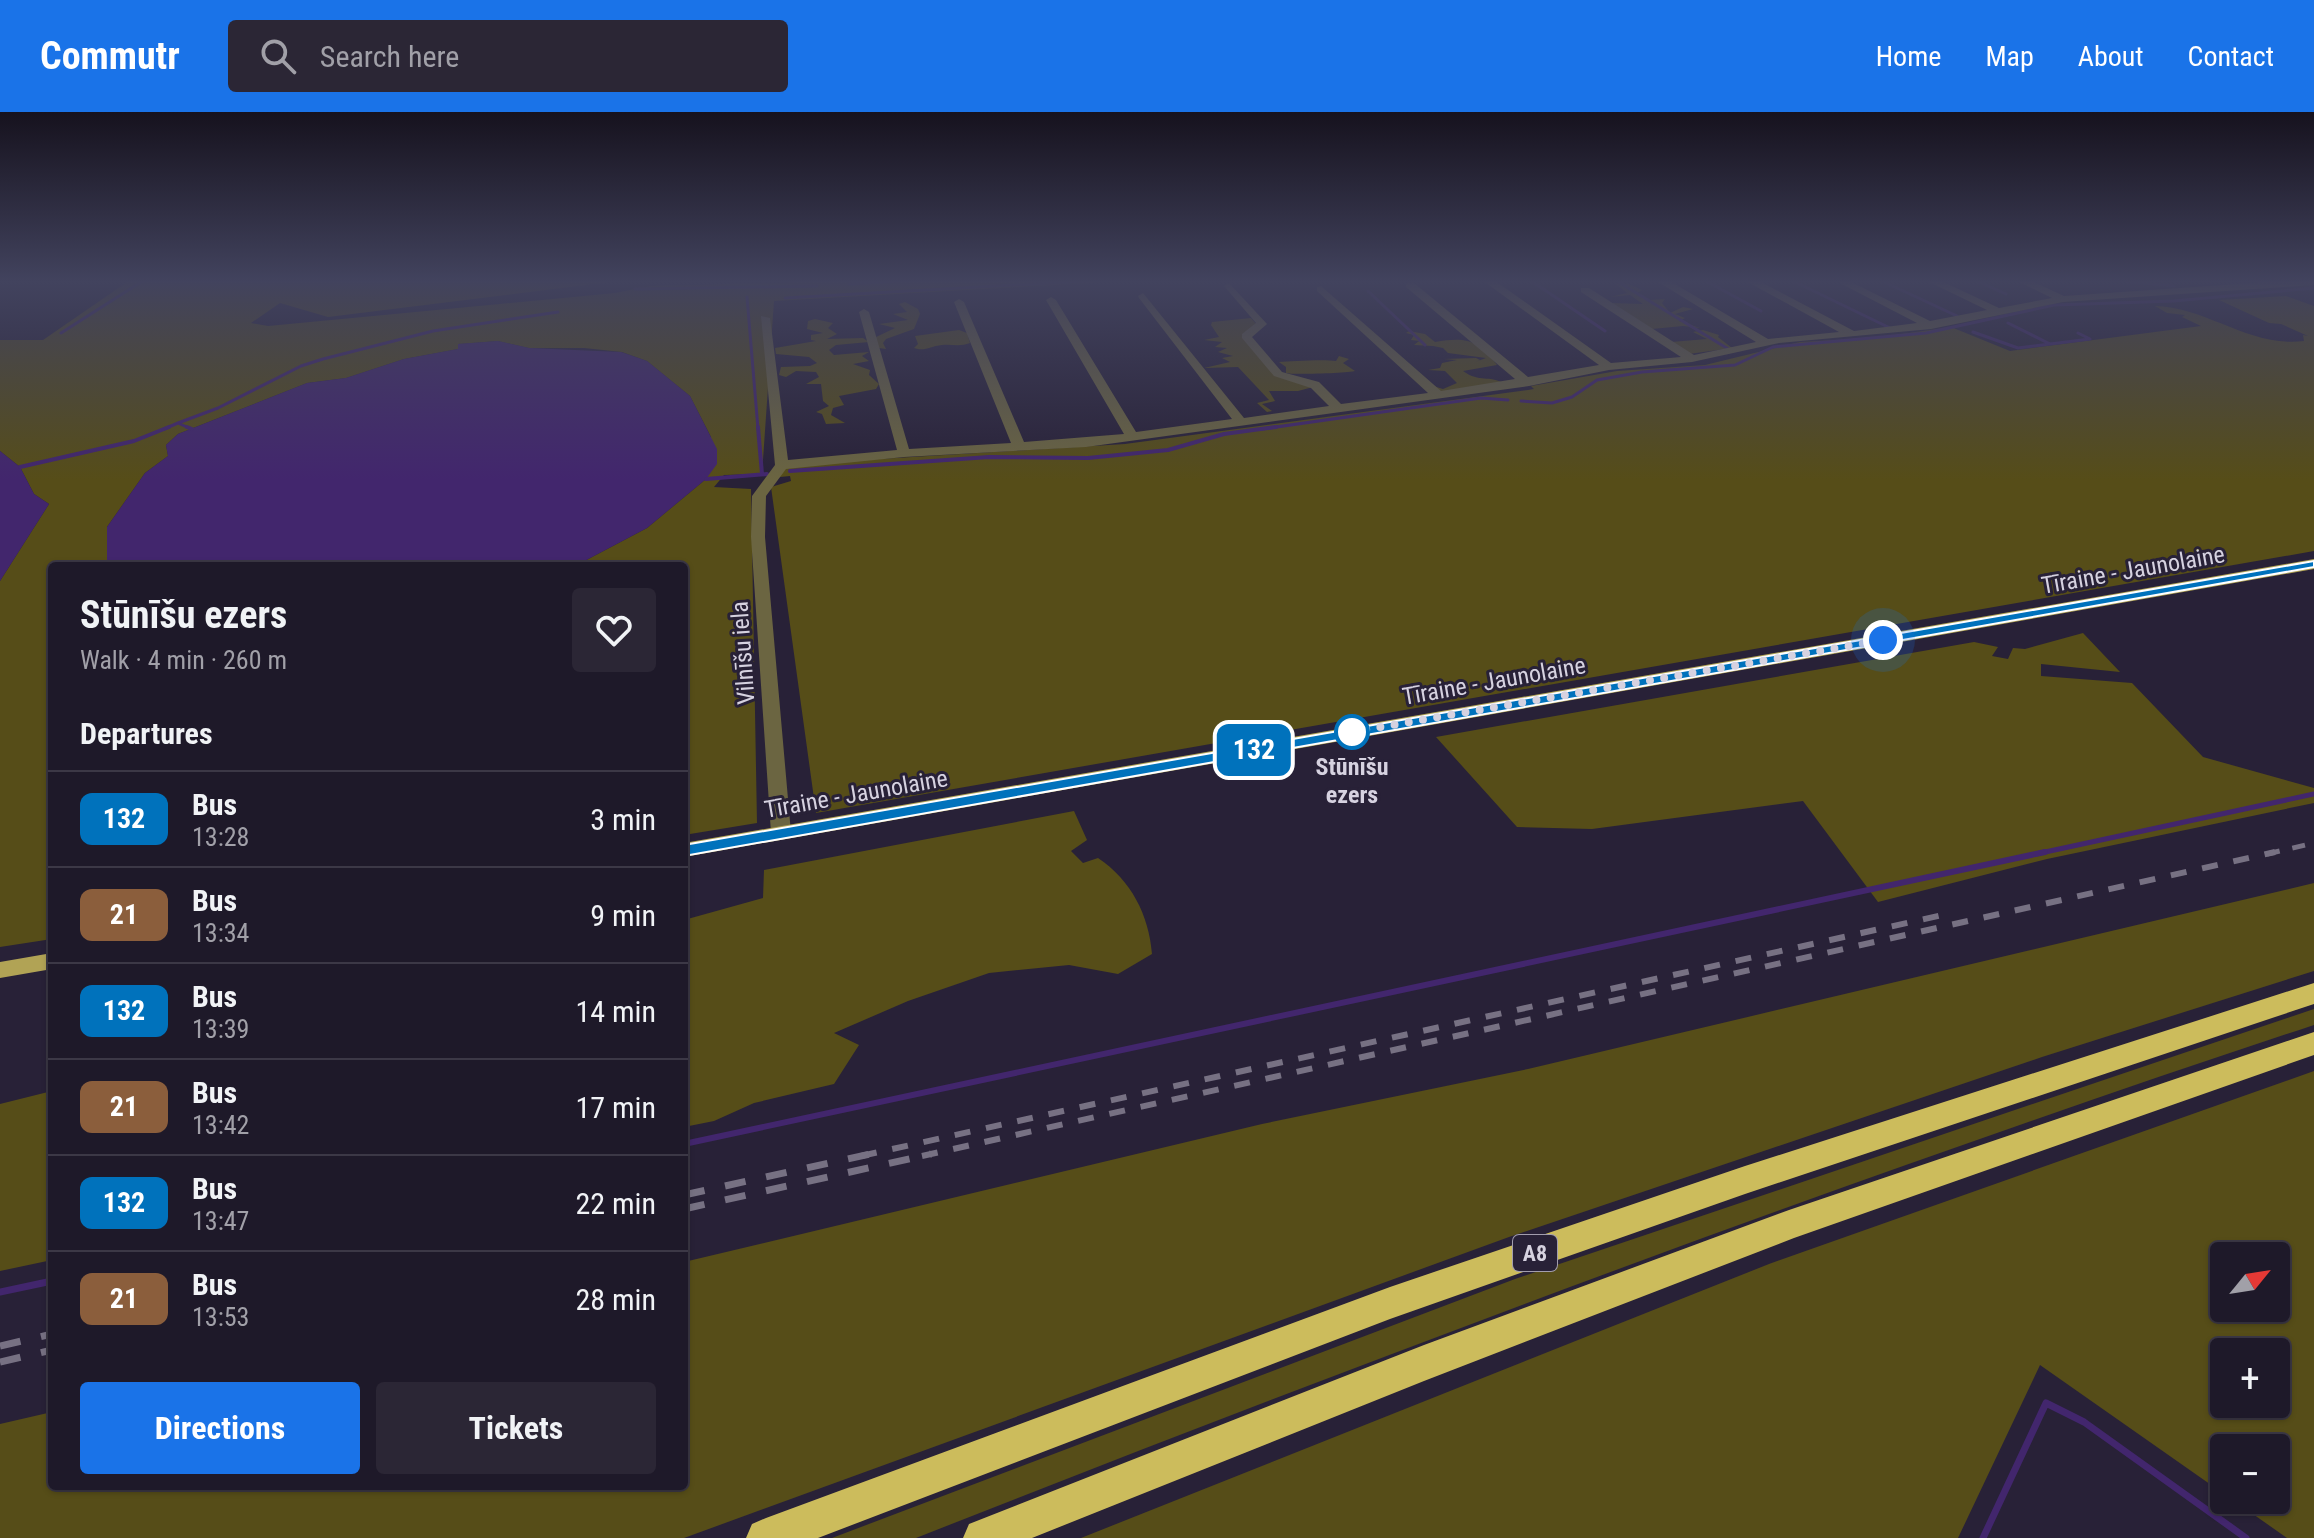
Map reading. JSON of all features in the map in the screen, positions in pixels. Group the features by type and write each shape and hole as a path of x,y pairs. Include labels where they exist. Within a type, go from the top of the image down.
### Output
{"highway":[{"name":"A8","path":"766,1538 1390,1303 1745,1180 2314,993"},
{"path":"983,1538 1424,1363 1774,1230 2314,1043"}],"main road":[{"name":"Tīraine - Jaunolaine","path":"688,849 2314,564"},
{"path":"0,970 48,962"}],"street":[{"path":"768,347 779,469 904,453 1132,437 1529,382 1609,367 1692,359 1753,347"},
{"path":"874,347 904,453"},
{"path":"978,347 1019,446"},
{"path":"1079,347 1132,437"},
{"path":"1182,347 1241,422"},
{"path":"1255,347 1278,374 1315,385 1337,407"},
{"path":"1385,347 1438,395"},
{"path":"1483,347 1529,382"},
{"path":"1580,347 1609,367"},
{"path":"1673,347 1692,359"},
{"name":"Vilnīšu iela","path":"779,469 759,496 758,537 781,833"}],"shaded area":[{"path":"0,347 458,347 404,359 346,378 307,383 178,434 166,445 168,456 145,473 107,527 107,562 48,562 48,940 0,947 0,581 49,504 34,494 20,467 0,451"},
{"path":"458,347 523,347 621,352 647,361 690,396 717,449 717,464 706,479 647,528 583,562 107,562 107,527 145,473 168,456 166,445 178,434 307,383 346,378 404,359"},
{"path":"523,347 771,347 762,474 724,475 714,487 751,489 757,823 688,834 688,562 583,562 647,528 706,479 711,437 690,396 647,361 622,352"},
{"path":"834,347 829,350 834,355 869,352 862,356 869,361 853,364 870,370 869,375 879,384 876,389 839,396 844,405 833,408 831,415 845,423 826,424 822,414 816,412 829,406 823,401 821,384 806,384 819,377 816,372 796,371 786,377 779,375 781,367 817,363 809,357 776,354 775,348"},
{"path":"1215,347 1256,347 1266,365 1313,387 1298,391 1269,391 1275,401 1262,404 1272,411 1267,412 1257,403 1269,400 1238,367 1204,368 1230,362 1222,358 1233,356 1218,352 1227,348"},
{"path":"1436,347 1479,347 1497,365 1463,371 1474,377 1503,383 1441,392 1433,386 1443,389 1457,383 1445,371 1428,370 1457,360 1444,359 1480,360 1475,362 1486,358 1448,353"},
{"path":"1678,347 1732,348 1689,354"},
{"path":"1781,347 1999,347 2010,351 2044,347 2314,347 2314,551 816,813 771,487 791,481 790,476 780,477 782,465 1125,444 1528,390 1534,389 1531,386 1617,371 1705,365"},
{"path":"1339,356 1349,359 1343,363 1355,371 1290,374 1279,362 1336,361"},
{"path":"0,451 20,467 34,494 49,504 0,581"},
{"path":"2083,633 2120,672 2041,664 2041,676 2132,683 2203,757 2314,788 2314,803 2047,859 1878,902 1803,801 1592,829 1517,827 1436,737 1974,642 1998,647 1992,656 2008,659 2013,648 2025,649"},
{"path":"1074,811 1087,840 1071,851 1083,863 1098,858 1129,888 1147,926 1152,954 1118,974 1069,965 989,973 908,1001 834,1033 859,1045 834,1084 754,1103 714,1121 688,1126 688,919 763,898 764,870"},
{"path":"2314,883 2314,971 2042,1057 1509,1237 684,1538 0,1538 0,1424 48,1413 48,1490 688,1490 688,1261 1262,1124 1528,1069"},
{"path":"2314,1009 2314,1025 1961,1145 1611,1272 916,1538 832,1538 1515,1279"},
{"path":"2314,1071 2314,1538 2287,1538 2253,1514 2290,1514 2290,1434 2210,1434 2210,1484 2040,1365 1958,1538 1081,1538 1769,1264"},
{"path":"48,1092 48,1261 0,1271 0,1104"}],"waterway":[{"path":"178,423 218,408 301,366 372,347"},
{"path":"751,347 758,429"},
{"path":"1724,347 1730,350"},
{"path":"1521,401 1552,403 1572,397 1597,380 1642,372 1735,365 1778,347"},
{"path":"2014,347 2030,347"},
{"path":"1262,429 1481,398 1508,400"},
{"path":"164,429 178,423"},
{"path":"178,423 191,429"},
{"path":"164,429 169,427"},
{"path":"187,427 192,429"},
{"path":"758,427 762,474"},
{"path":"790,471 989,457 1088,458 1168,450 1224,434 1276,427"},
{"path":"20,467 134,441 164,429"},
{"path":"706,479 767,474"},
{"path":"2036,854 2314,794"},
{"path":"688,1143 2045,852"},
{"path":"0,1292 48,1282"},
{"path":"1983,1538 2046,1403 2084,1422 2246,1538"}],"railway":[{"path":"2267,854 2314,843"},
{"path":"922,1156 2275,852"},
{"path":"868,1155 1947,914"},
{"path":"688,1208 931,1154"},
{"path":"688,1194 868,1155"},
{"path":"861,1156 868,1155"},
{"path":"0,1346 48,1335"},
{"path":"0,1362 48,1351"}],"bus line":[{"name":"132","path":"688,849 2314,564"}],"place":[{"name":"Stūnīšu ezers","path":"1352,732"}],"route":[{"path":"1352,732 1883,640"}]}
